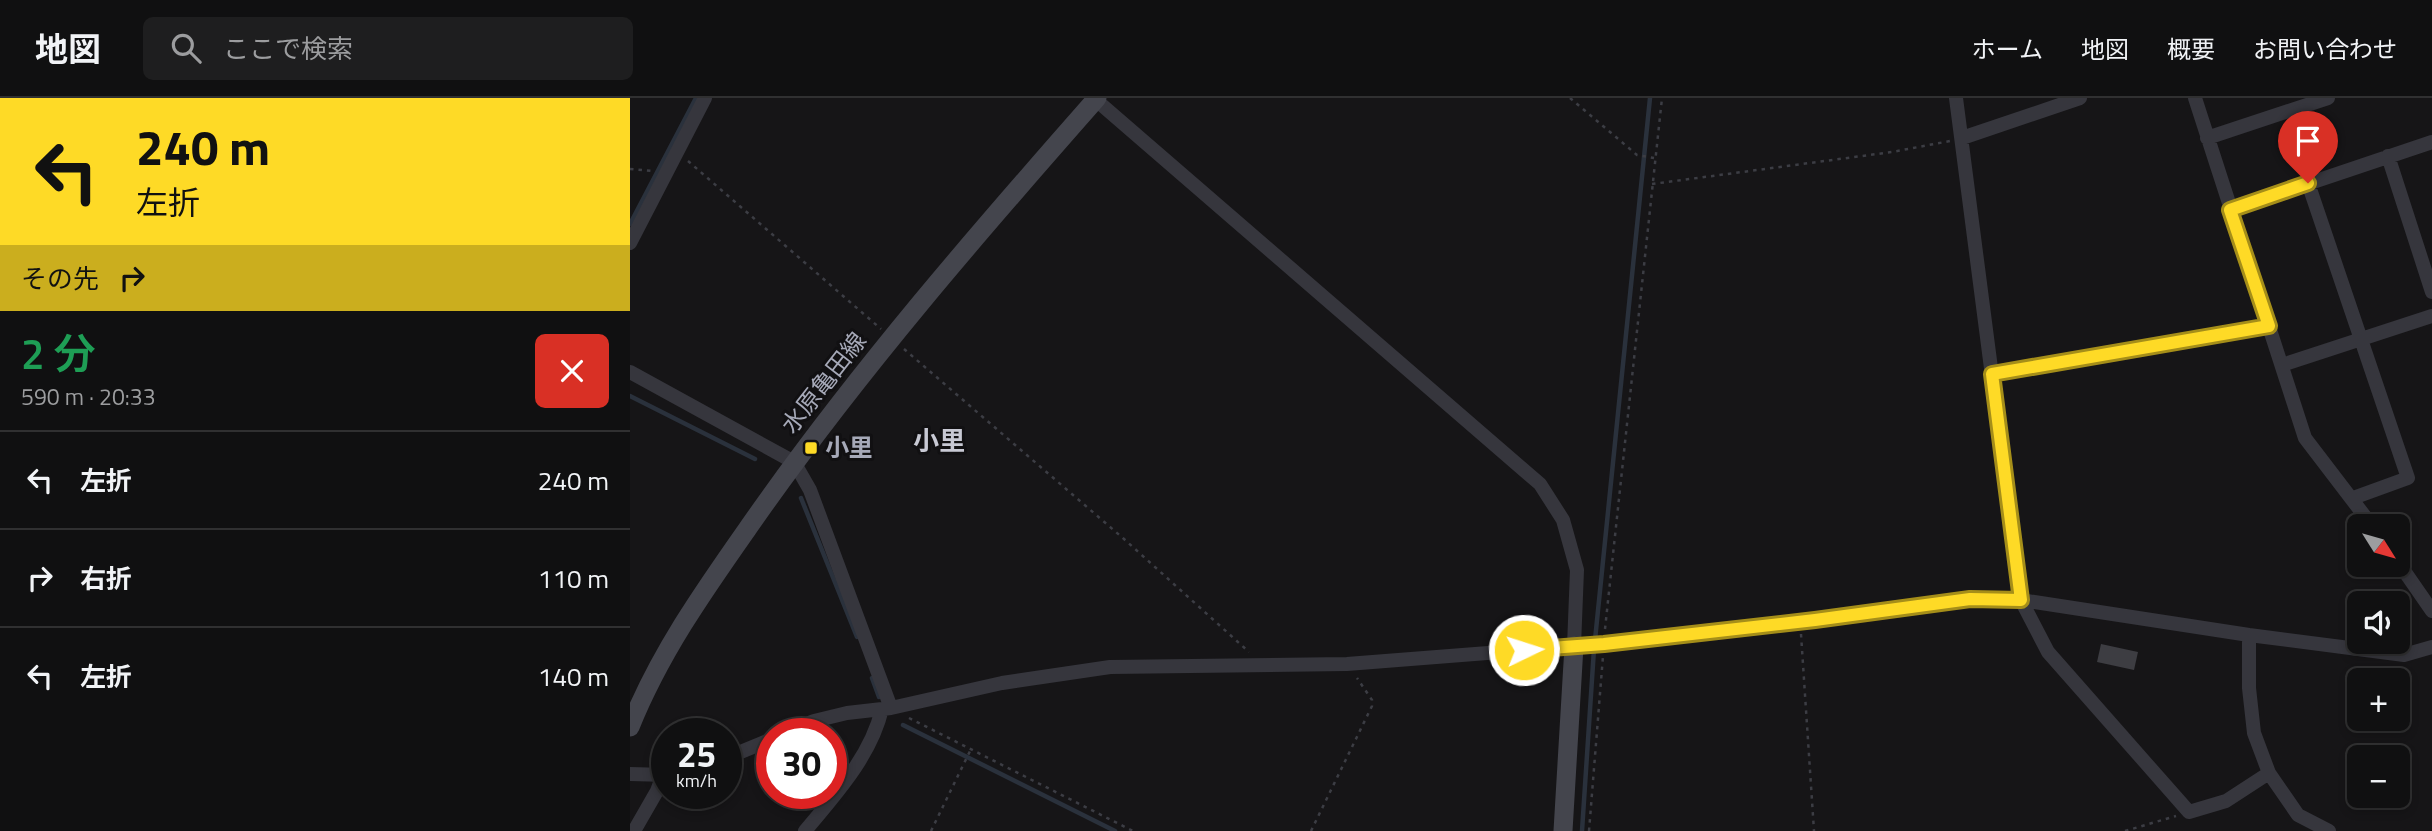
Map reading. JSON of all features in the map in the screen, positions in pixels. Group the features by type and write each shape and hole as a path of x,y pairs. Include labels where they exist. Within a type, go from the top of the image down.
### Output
{"main road":[{"name":"水原亀田線","path":"630,727 662,657 690,610 794,462 891,337 1096,99"},
{"path":"1563,831 1574,646"}],"street":[{"path":"630,243 705,98"},
{"path":"1956,98 2021,600 2048,652 2189,812 2226,801 2269,773"},
{"path":"1962,138 2080,98"},
{"path":"2194,98 2305,439 2364,514"},
{"path":"2207,138 2328,98"},
{"path":"1096,99 1540,484 1563,520 1577,570 1574,646"},
{"path":"2230,210 2432,142"},
{"path":"2388,156 2432,292"},
{"path":"2308,183 2407,478 2353,498"},
{"path":"2282,365 2432,316"},
{"path":"1992,374 2269,326"},
{"path":"630,372 794,462 810,490 887,709 872,739 838,791 805,831"},
{"path":"2409,578 2432,611"},
{"path":"826,718 887,709 1002,682 1110,667 1347,664 1604,644 1970,599 2021,600 2249,635 2404,655 2432,647"},
{"path":"2249,635 2249,688 2254,733 2269,773 2308,831"},
{"path":"630,774 651,775"},
{"path":"634,831 651,801"},
{"path":"2298,815 2329,831"}],"path":[{"path":"1570,98 1637,155 1655,158"},
{"path":"1589,831 1604,644 1662,98"},
{"path":"1652,184 1892,152 1962,138"},
{"path":"677,153 1124,539 1254,656 1259,666"},
{"path":"630,169 651,170"},
{"path":"1799,621 1814,831"},
{"path":"1311,831 1373,706 1372,700 1347,664"},
{"path":"887,709 1133,831"},
{"path":"931,831 971,749"},
{"path":"2126,831 2189,812"}],"building":[{"path":"2101,644 2138,652 2134,670 2097,662"}],"waterway":[{"path":"630,224 696,98"},
{"path":"1595,640 1650,98"},
{"path":"630,396 755,459"},
{"path":"801,498 857,637"},
{"path":"1582,831 1594,649"},
{"path":"872,678 879,697"},
{"path":"903,725 1115,831"}],"place":[{"name":"小里","path":"811,448"}],"district":[{"name":"小里","path":"939,441"}],"route":[{"path":"1524,650 1604,644 1815,620 1970,599 2021,600 1992,374 2269,326 2230,210 2308,183"}]}
